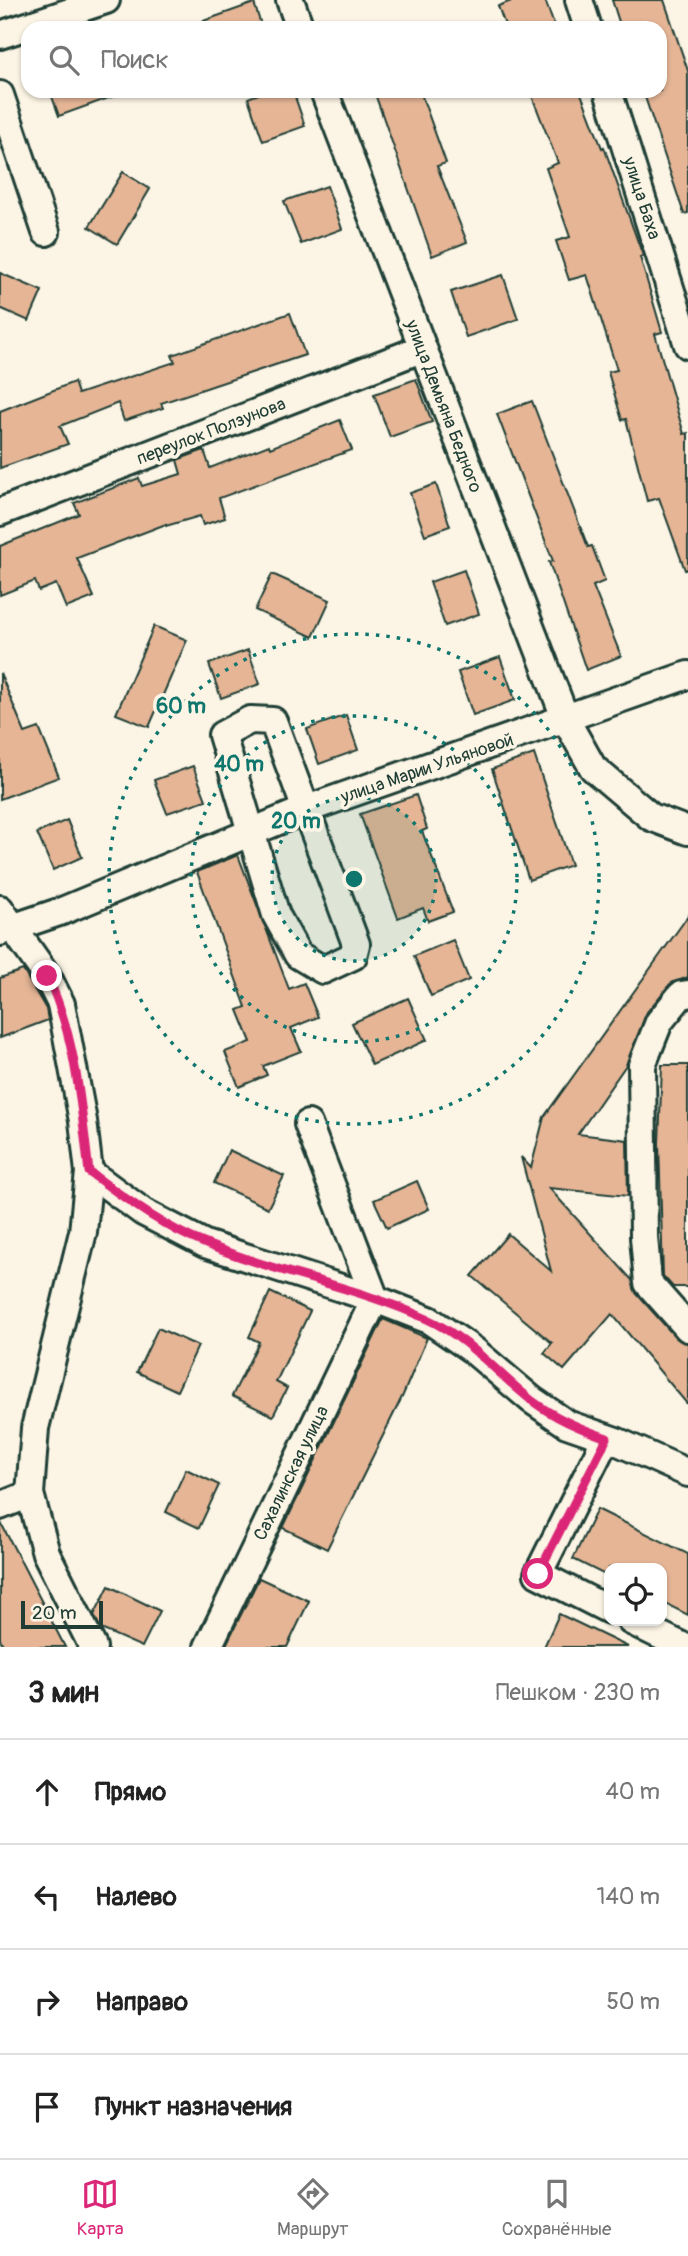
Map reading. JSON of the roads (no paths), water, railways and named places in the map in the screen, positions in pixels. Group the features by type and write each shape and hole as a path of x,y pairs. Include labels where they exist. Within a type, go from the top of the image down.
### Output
{"street":[{"path":"42,21 106,0"},
{"path":"290,0 298,21"},
{"path":"579,0 586,21"},
{"path":"0,35 21,28"},
{"path":"0,95 47,232"},
{"name":"улица Демьяна Бедного","path":"327,98 566,720 593,768 651,817 688,831"},
{"name":"улица Баха","path":"610,98 688,345"},
{"name":"переулок Ползунова","path":"0,512 421,349"},
{"name":"улица Марии Ульяновой","path":"4,923 62,911 249,830 688,675"},
{"path":"250,720 273,721 356,944 353,956 323,970 298,955 276,915 249,830 222,735 250,720"},
{"path":"4,923 47,976 61,1004 81,1108 89,1172 78,1259 35,1428 30,1494 46,1553 93,1647"},
{"path":"688,994 681,995 659,1022 642,1065 644,1237 648,1283 688,1328"},
{"path":"308,1124 375,1298"},
{"path":"89,1172 143,1212 205,1244 375,1298 429,1320 473,1350 567,1424 688,1473"},
{"name":"Сахалинская улица","path":"208,1647 375,1298"},
{"path":"604,1607 538,1574 607,1438"},
{"path":"0,1506 30,1494"},
{"path":"641,1626 684,1647"}]}
